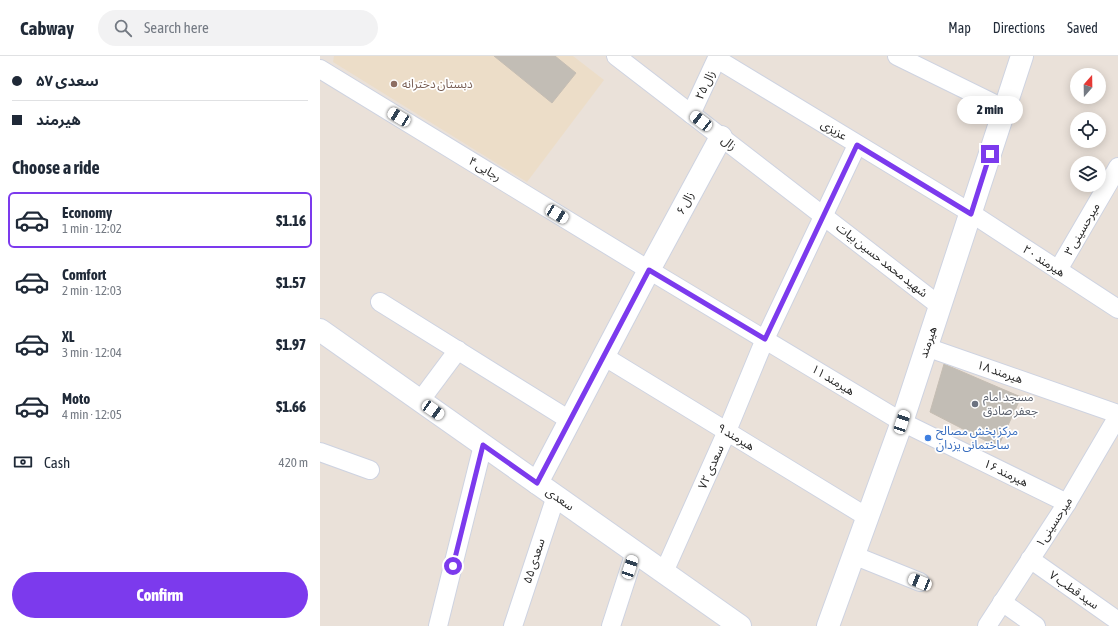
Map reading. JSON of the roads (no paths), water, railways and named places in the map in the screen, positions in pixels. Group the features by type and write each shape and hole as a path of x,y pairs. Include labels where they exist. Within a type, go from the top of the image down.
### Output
{"main road":[{"name":"هیرمند","path":"828,626 902,422 1022,56"},
{"name":"زال ۶","path":"537,483 721,137"},
{"name":"سعدی","path":"320,330 740,626"}],"street":[{"name":"زال","path":"616,56 823,215"},
{"path":"898,56 1005,109"},
{"name":"زال ۲۵","path":"691,114 717,58"},
{"name":"عزیزی","path":"717,58 971,214"},
{"name":"رجایی ۴","path":"320,69 765,339"},
{"name":"سعدی ۷۲","path":"664,572 727,432 765,339 857,145"},
{"name":"میرحسینی ۳","path":"1058,270 1118,166"},
{"name":"هیرمند ۲۰","path":"971,214 1118,309"},
{"name":"شهید محمد حسین بیات","path":"823,215 940,306"},
{"path":"380,302 571,421"},
{"name":"هیرمند ۱۱","path":"765,339 902,422"},
{"name":"هیرمند ۱۸","path":"926,347 1118,415"},
{"path":"420,401 458,350"},
{"name":"هیرمند ۹","path":"605,357 867,517"},
{"name":"میرحسینی۱","path":"987,626 1067,503 1118,415"},
{"name":"هیرمند ۱۶","path":"902,422 1067,503"},
{"path":"438,626 483,445"},
{"path":"320,452 370,470"},
{"name":"سعدی ۵۵","path":"513,626 556,496"},
{"path":"611,626 635,552"},
{"path":"853,555 920,582"},
{"name":"سید قطب ۷","path":"1030,560 1118,621"},
{"path":"1002,602 1036,626"}],"place":[{"name":"دبستان دخترانه","path":"394,84"},
{"name":"مسجد امام جعفر صادق","path":"975,404"},
{"name":"مرکز پخش مصالح ساختمانی یزدان","path":"928,438"}]}
